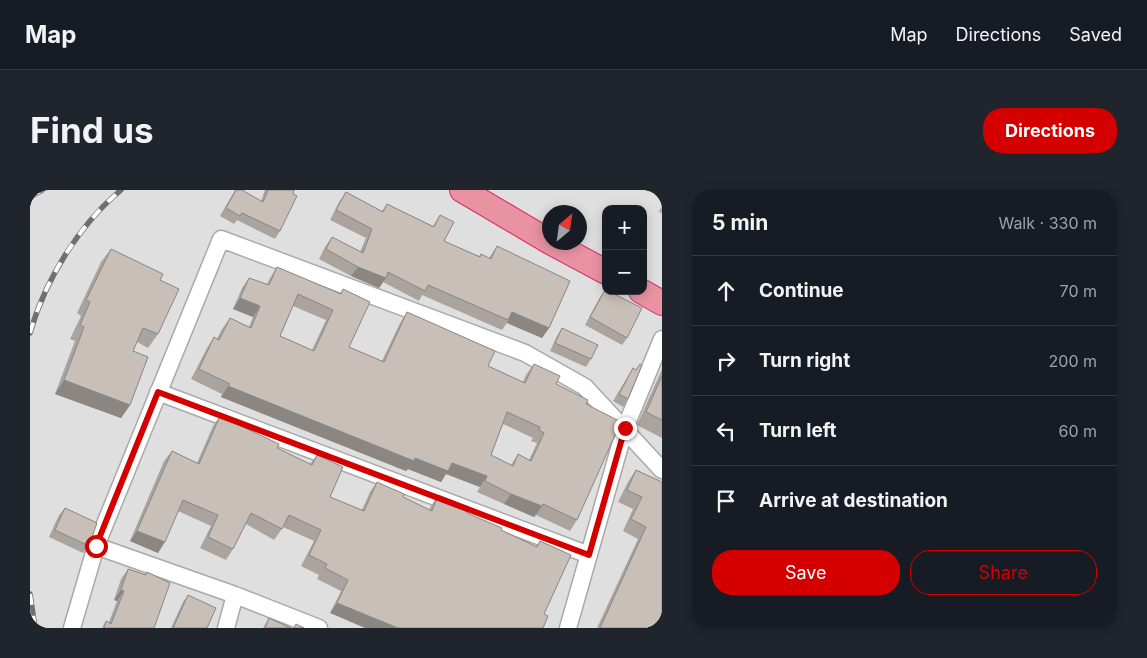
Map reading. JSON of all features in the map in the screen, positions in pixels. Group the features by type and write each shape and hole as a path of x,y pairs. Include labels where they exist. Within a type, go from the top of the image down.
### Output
{"highway":[{"path":"462,190 542,237"},
{"path":"565,250 602,270"},
{"path":"647,294 662,303"}],"street":[{"path":"72,628 96,546 220,239 525,353 584,387 625,428 662,470"},
{"path":"568,628 625,428 662,339"},
{"path":"158,392 589,555"},
{"path":"96,546 235,595 319,628"},
{"path":"226,628 235,595"}],"shaded area":[{"path":"30,190 662,190 662,628 30,628"}],"building":[{"path":"236,190 242,190 263,202 268,190 294,190 293,194 297,196 280,231 242,213 240,216 226,208"},
{"path":"346,192 383,212 387,204 434,227 440,215 454,222 444,241 480,257 481,254 491,259 497,246 570,281 549,328 512,312 508,320 428,285 425,291 388,272 386,278 358,267 326,249 332,237 363,253 372,229 336,210"},
{"path":"111,249 163,274 160,280 179,289 158,334 143,328 133,351 148,357 130,405 64,380 84,327 80,325 90,302 86,300"},
{"path":"277,267 341,294 343,289 370,302 349,347 384,362 407,312 495,351 488,366 525,383 534,364 560,376 556,384 588,400 586,404 621,422 577,520 543,504 542,506 511,494 485,481 487,476 452,463 448,471 415,458 414,461 228,386 230,384 199,369 214,337 219,340 230,318 251,328 260,306 240,298 249,278 269,285","holes":["298,294 333,310 314,351 280,336","507,412 540,427 539,430 544,433 531,461 518,454 513,466 491,455"]},
{"path":"602,295 616,295 642,308 627,338 590,317"},
{"path":"562,328 598,345 591,359 555,343"},
{"path":"640,364 642,365 628,399 619,394 633,368 636,370"},
{"path":"662,376 662,420 646,412"},
{"path":"220,416 279,444 277,448 312,465 317,455 343,467 330,497 364,511 377,482 404,494 403,497 432,511 438,495 469,507 467,513 502,528 501,530 537,547 540,541 571,555 544,614 548,616 543,628 398,628 337,603 348,580 325,568 327,564 309,555 321,530 289,515 282,529 251,513 233,549 208,537 218,515 183,500 165,542 137,531 172,451 199,464"},
{"path":"636,470 662,482 662,628 600,628 646,527 631,519 642,497 627,490"},
{"path":"65,508 97,523 89,546 55,530"},
{"path":"128,569 146,575 147,572 170,583 154,628 104,628 106,621 111,624 124,591 121,590"},
{"path":"188,595 216,608 207,628 173,628"},
{"path":"269,618 291,628 265,628"},
{"path":"296,624 304,628 294,628"}],"railway":[{"path":"30,197 42,190"},
{"path":"30,333 36,313 65,255 91,220 121,190"},
{"path":"30,594 35,628"}],"route":[{"path":"96,546 158,392 589,555 625,428"}]}
